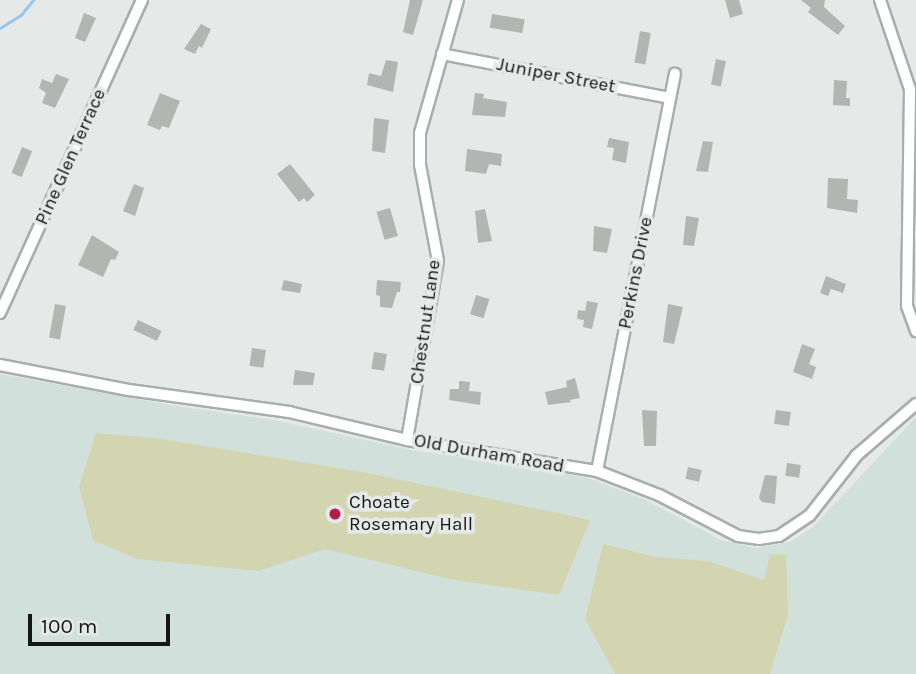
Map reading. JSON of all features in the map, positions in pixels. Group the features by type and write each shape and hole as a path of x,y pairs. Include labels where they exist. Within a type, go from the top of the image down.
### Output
{"street":[{"name":"Pine Glen Terrace","path":"0,313 142,0"},
{"name":"Chestnut Lane","path":"407,440 438,261 420,165 420,133 458,0"},
{"path":"880,0 913,88 908,306 916,331"},
{"name":"Juniper Street","path":"442,54 670,98"},
{"name":"Perkins Drive","path":"597,471 675,74"},
{"name":"Old Durham Road","path":"0,365 129,390 289,412 407,440 597,471 659,495 738,536 759,539 779,536 810,514 858,455 916,404"}],"shaded area":[{"name":"Choate Rosemary Hall","path":"0,374 176,406 274,420 412,450 588,478 646,500 721,540 756,548 790,542 813,527 916,417 916,674 0,674"}],"green space":[{"path":"96,433 155,438 368,473 590,520 559,595 454,580 325,549 259,571 137,559 93,540 79,487"},
{"path":"603,544 656,557 708,561 764,580 770,554 786,555 788,615 770,674 615,674 585,619"}],"building":[{"path":"410,0 423,0 413,35 403,32"},
{"path":"725,0 739,0 743,14 730,18"},
{"path":"801,0 825,0 824,7 845,26 838,35 808,12 811,8"},
{"path":"84,13 96,18 85,42 75,38"},
{"path":"492,14 525,19 522,33 490,28"},
{"path":"201,24 211,29 202,48 199,46 195,54 184,49"},
{"path":"640,31 651,33 645,64 634,63"},
{"path":"716,59 726,61 721,86 711,85"},
{"path":"386,60 398,62 393,92 367,85 369,73 381,76"},
{"path":"56,74 69,79 55,108 42,103 46,93 39,88 42,79 52,83"},
{"path":"834,80 847,81 846,98 850,98 850,106 833,105"},
{"path":"160,93 180,101 169,128 162,126 160,130 147,125"},
{"path":"475,93 484,94 483,98 507,102 505,117 472,115"},
{"path":"374,118 389,120 385,153 372,151"},
{"path":"609,138 629,142 626,163 612,160 614,148 607,147"},
{"path":"703,141 713,142 708,172 696,171"},
{"path":"22,147 32,151 22,177 12,173"},
{"path":"467,149 502,154 501,166 489,164 486,174 465,171"},
{"path":"290,164 315,195 307,202 304,198 299,202 277,174"},
{"path":"828,178 848,179 847,199 858,200 857,213 827,208"},
{"path":"134,184 144,188 135,216 123,211"},
{"path":"390,208 398,236 385,240 377,212"},
{"path":"485,209 492,241 478,243 475,211"},
{"path":"686,216 699,218 694,246 683,245"},
{"path":"594,226 612,229 607,253 593,251"},
{"path":"92,235 119,252 115,260 111,259 103,277 78,265"},
{"path":"826,276 846,284 843,293 831,289 828,296 820,293"},
{"path":"284,280 302,284 300,293 281,290"},
{"path":"377,280 401,282 400,292 397,292 392,308 380,307 380,296 376,295"},
{"path":"476,295 489,299 484,318 470,314"},
{"path":"587,301 598,303 592,329 583,327 584,320 577,319 578,310 585,311"},
{"path":"55,304 66,306 60,339 49,337"},
{"path":"668,304 683,307 674,344 663,342"},
{"path":"138,320 162,331 157,341 133,330"},
{"path":"802,344 815,349 809,364 816,367 812,379 793,372"},
{"path":"252,348 266,350 263,368 249,366"},
{"path":"374,352 387,354 384,371 371,369"},
{"path":"295,370 315,373 313,385 293,385"},
{"path":"575,378 580,398 548,405 545,392 567,387 566,381"},
{"path":"459,381 470,382 469,391 481,392 480,405 449,400 450,389 459,389"},
{"path":"642,410 657,411 656,446 644,446"},
{"path":"776,410 791,412 789,426 774,424"},
{"path":"787,463 801,465 799,478 785,476"},
{"path":"688,467 702,470 699,482 686,479"},
{"path":"765,475 777,476 775,504 762,502 759,498"}],"waterway":[{"path":"0,28 21,15 33,0"}],"place":[{"name":"Choate Rosemary Hall","path":"335,514"}]}
